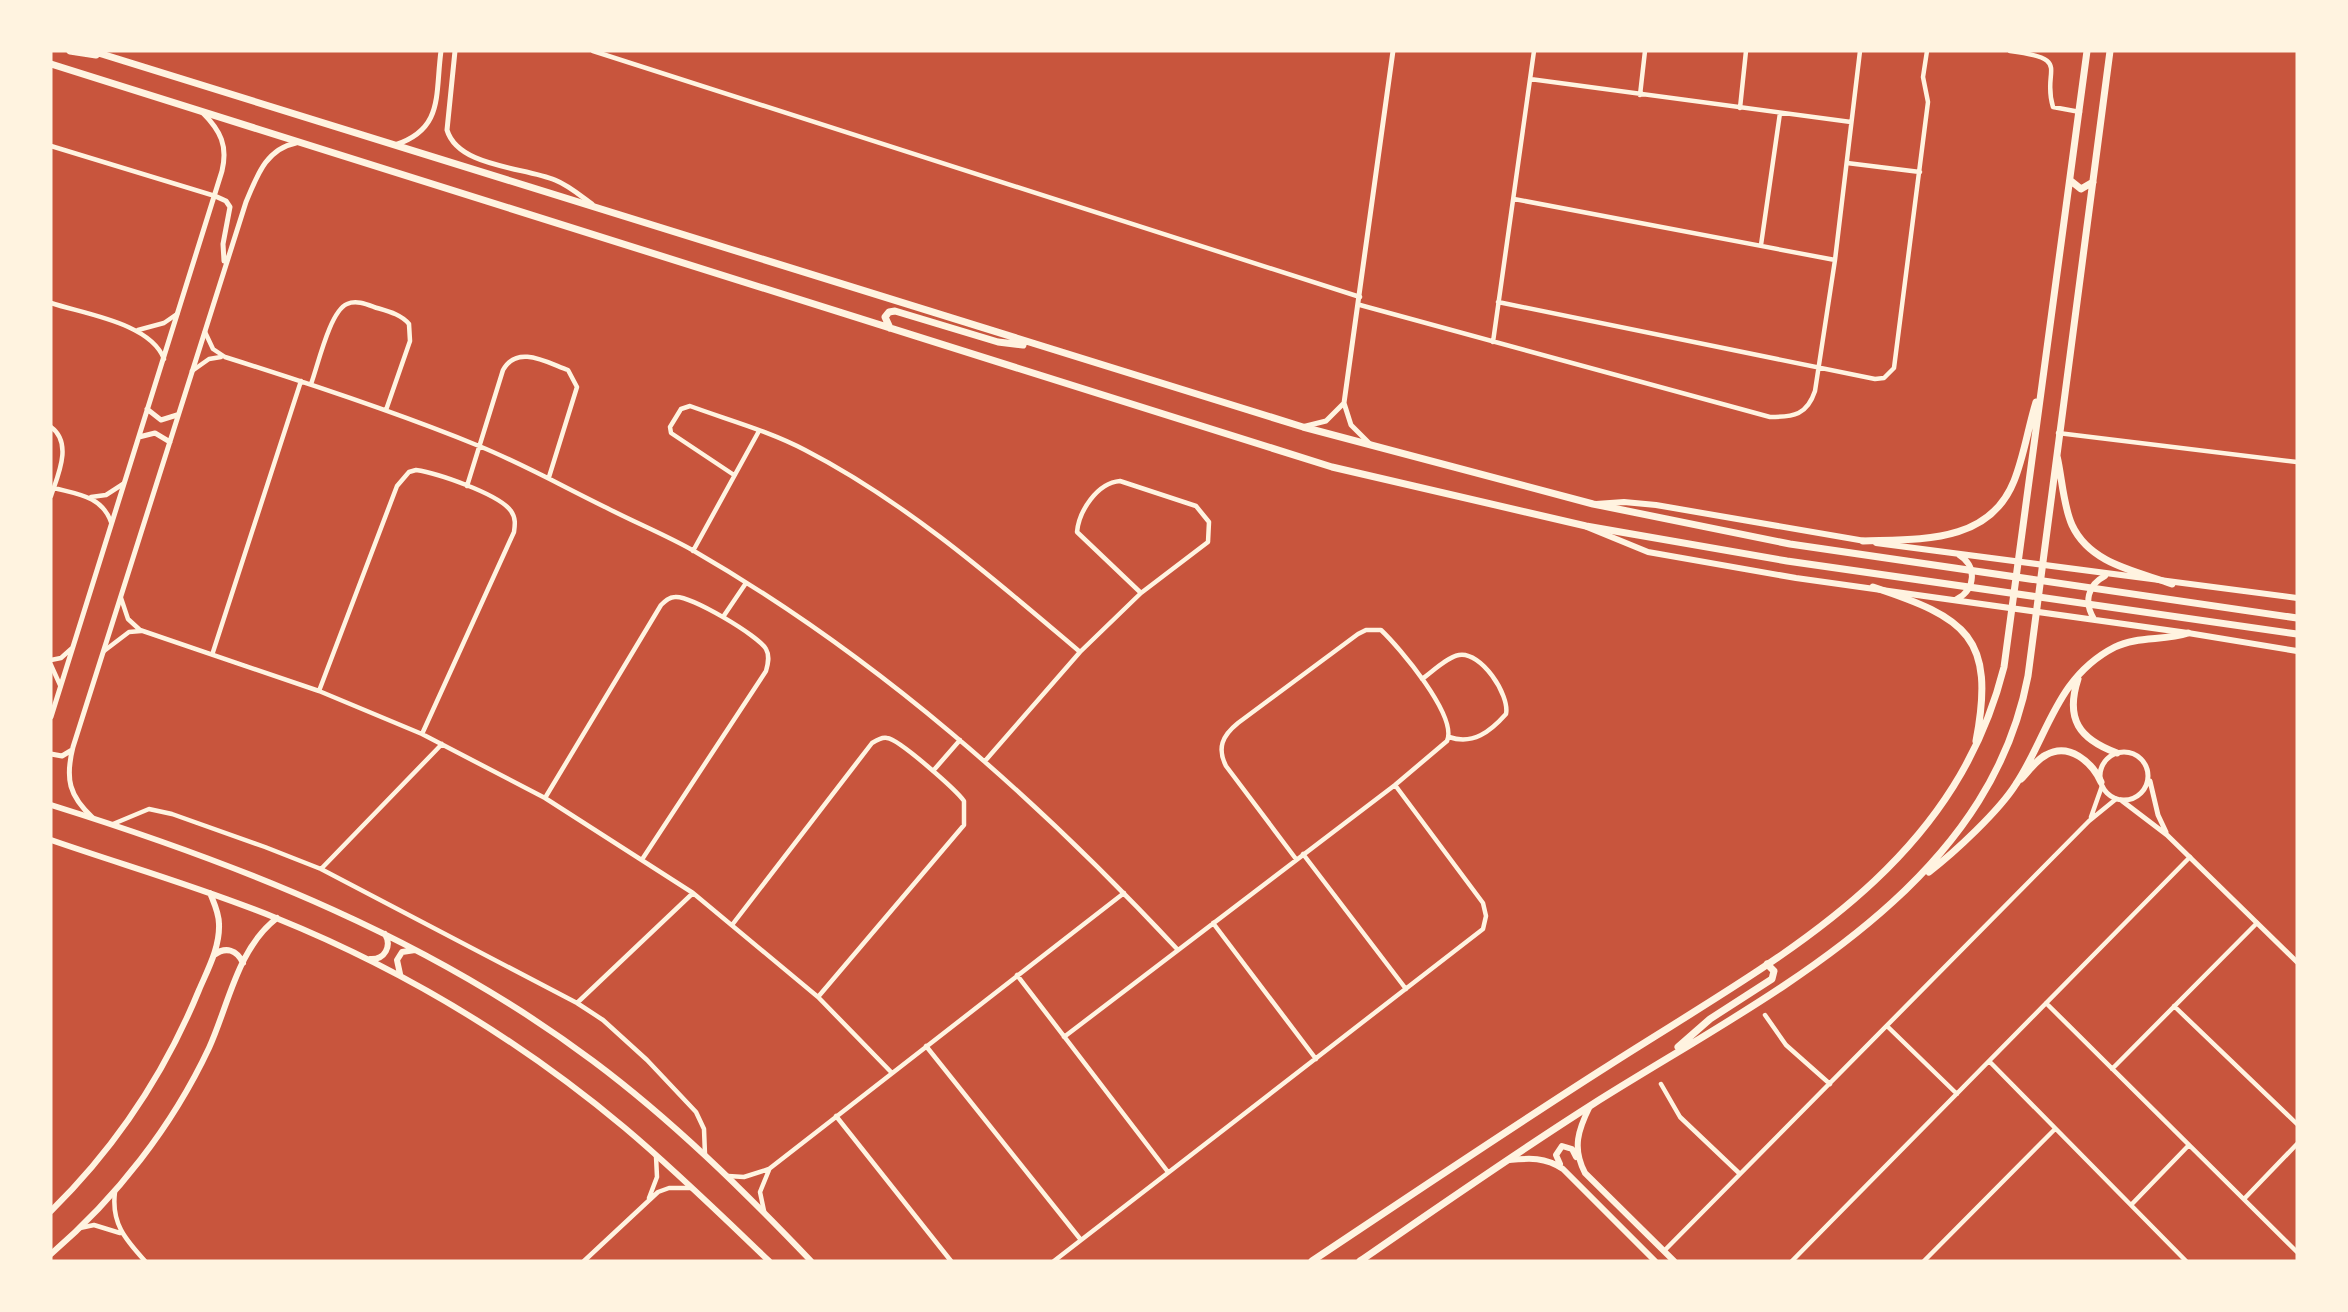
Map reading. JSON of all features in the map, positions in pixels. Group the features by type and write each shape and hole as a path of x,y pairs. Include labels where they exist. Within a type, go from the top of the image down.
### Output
{"main road":[{"path":"70,51 107,56"},
{"path":"92,51 1034,346 1373,447 1593,504 1790,544 2297,618"},
{"path":"1312,1261 1493,1139 1767,964 1841,911 1886,872 1927,828 1974,754 1993,712 2004,667 2016,562 2087,51"},
{"path":"1920,878 1970,815 1997,769 2023,702 2110,51"},
{"path":"51,64 1332,467 1586,526 1787,561 2297,634"},
{"path":"2071,180 2081,189 2093,182"},
{"path":"890,328 885,317 888,312 895,311 998,342 1034,346"},
{"path":"1863,541 1935,539 1961,533 1991,513 2014,482 2044,371"},
{"path":"2056,451 2071,523 2081,540 2093,553 2110,563 2172,584"},
{"path":"1593,504 1624,502 1656,505 1863,541 2107,576 2297,598"},
{"path":"1586,526 1620,543 1648,552 1796,578 2188,633 2297,652"},
{"path":"1955,600 1969,590 1972,582 1970,566 1958,554"},
{"path":"2094,620 2087,603 2088,594 2099,579 2107,576"},
{"path":"1873,587 1928,605 1946,615 1972,644 1984,683 1974,754"},
{"path":"2016,785 2056,704 2095,661 2118,646 2188,633"},
{"path":"2078,678 2072,702 2074,718 2089,738 2117,753"},
{"path":"1360,1261 1507,1160 1795,977 1858,930 1951,853 2039,760 2059,751 2085,760 2094,768 2102,784"},
{"path":"51,805 113,824 296,891 382,931 502,999 594,1062 705,1156 811,1261"},
{"path":"51,840 277,918 402,978 515,1046 572,1086 656,1155 769,1261"},
{"path":"51,1211 76,1186 141,1103 182,1031 214,955 219,924 210,893"},
{"path":"51,1254 115,1191 166,1125 209,1049 252,942 277,918"},
{"path":"365,958 375,959 387,951 387,936 382,931"},
{"path":"402,978 397,970 397,960 402,952 411,949 421,952"},
{"path":"214,955 219,951 234,951 243,962"},
{"path":"1671,1056 1703,1024 1772,979 1774,971 1767,964"},
{"path":"1577,1158 1580,1125 1590,1106"},
{"path":"1563,1169 1556,1155 1562,1146 1572,1149 1585,1173 1674,1261"},
{"path":"1507,1160 1533,1157 1549,1160 1563,1169 1654,1261"}],"street":[{"path":"394,145 415,138 427,128 436,98 441,51"},
{"path":"455,51 447,130 450,141 466,155 557,181 598,208"},
{"path":"593,51 1360,301 1493,342 1770,417 1793,417 1808,408 1815,391 1835,260 1860,51"},
{"path":"1373,447 1351,425 1344,403 1393,51"},
{"path":"1493,342 1534,51"},
{"path":"1640,94 1645,51"},
{"path":"1740,108 1746,51"},
{"path":"1498,302 1817,368 1875,379 1884,378 1894,368 1920,172 1928,102 1923,77 1927,51"},
{"path":"2010,51 2042,57 2053,70 2053,107 2080,112"},
{"path":"1530,79 1852,122"},
{"path":"51,717 215,196 225,155 224,145 215,125 202,112"},
{"path":"1761,245 1780,113"},
{"path":"93,818 74,799 69,789 72,750 224,265 262,165 282,146 296,143"},
{"path":"51,146 226,201 230,207 223,244 224,265"},
{"path":"1847,163 1920,172"},
{"path":"1514,200 1835,260"},
{"path":"51,303 137,330 155,343 164,359"},
{"path":"311,384 334,318 342,307 349,303 361,303 400,316 409,324 410,341 386,410"},
{"path":"137,330 164,323 178,312"},
{"path":"204,332 213,349 225,357 386,410 480,446 549,477 693,551 746,583 844,650 985,761 1076,844 1178,950"},
{"path":"467,486 503,370 512,359 527,355 568,370 575,379 577,396 549,477"},
{"path":"192,371 209,359 225,357"},
{"path":"213,652 301,381"},
{"path":"1303,427 1326,421 1344,403"},
{"path":"734,475 675,438 670,427 681,409 690,406 803,449 874,489 1010,593 1080,652"},
{"path":"147,409 161,420 178,415"},
{"path":"51,427 59,434 63,446 51,496"},
{"path":"693,551 759,431"},
{"path":"139,437 155,433 170,442"},
{"path":"2058,433 2297,462"},
{"path":"319,691 397,486 409,472 416,470 467,486 510,510 515,522 514,532 422,734"},
{"path":"985,761 1080,652 1141,593 1208,542 1209,522 1196,506 1120,481 1113,482 1100,490 1084,509 1077,532 1141,593"},
{"path":"90,497 106,495 123,484"},
{"path":"54,488 90,497 102,505 111,522"},
{"path":"723,617 746,583"},
{"path":"121,594 128,619 146,632"},
{"path":"545,798 661,605 670,598 683,598 723,617 764,646 769,656 766,671 643,858"},
{"path":"1064,1037 1395,785 1437,752 1449,737 1448,723 1422,679 1384,634 1374,629 1366,630 1238,723 1224,737 1221,756 1226,766 1296,859"},
{"path":"103,652 129,632 146,632 213,652 319,691 422,734 545,798 643,858 693,894 818,997 892,1073"},
{"path":"60,685 51,663 71,649"},
{"path":"1422,679 1456,655 1468,655 1485,668 1506,697 1506,714 1481,736 1462,741 1449,737"},
{"path":"732,925 872,743 883,738 893,740 933,771 964,801 964,825 818,997"},
{"path":"933,771 960,740"},
{"path":"321,869 442,744"},
{"path":"51,754 62,756 72,750"},
{"path":"2089,821 2102,784 2103,764 2117,753 2136,755 2149,773 2154,805 2167,835"},
{"path":"1664,1252 2089,821 2118,799 2129,800 2141,794 2149,773"},
{"path":"2102,784 2167,835 2297,962"},
{"path":"1054,1261 1479,934 1486,916 1483,903 1395,785"},
{"path":"113,824 149,809 172,814 321,869 577,1003 603,1020 638,1052 696,1112 704,1129 705,1156"},
{"path":"1303,853 1406,989"},
{"path":"1794,1260 2190,857"},
{"path":"727,1175 744,1177 769,1169 1124,893"},
{"path":"577,1003 693,894"},
{"path":"1213,923 1316,1059"},
{"path":"2112,1069 2257,923"},
{"path":"1017,975 1168,1172"},
{"path":"2046,1003 2297,1252"},
{"path":"2174,1006 2297,1124"},
{"path":"1765,1015 1786,1045 1830,1084"},
{"path":"1887,1026 1957,1094"},
{"path":"926,1046 1081,1240"},
{"path":"1989,1061 2186,1261"},
{"path":"1661,1084 1680,1117 1740,1175"},
{"path":"836,1116 951,1261"},
{"path":"1924,1261 2055,1129"},
{"path":"2244,1199 2297,1144"},
{"path":"2131,1205 2189,1145"},
{"path":"649,1198 657,1177 656,1155"},
{"path":"764,1213 760,1192 769,1169"},
{"path":"583,1261 649,1198 669,1188 692,1188"},
{"path":"115,1191 115,1220 120,1233 145,1261"},
{"path":"80,1228 94,1226 120,1233"}]}
